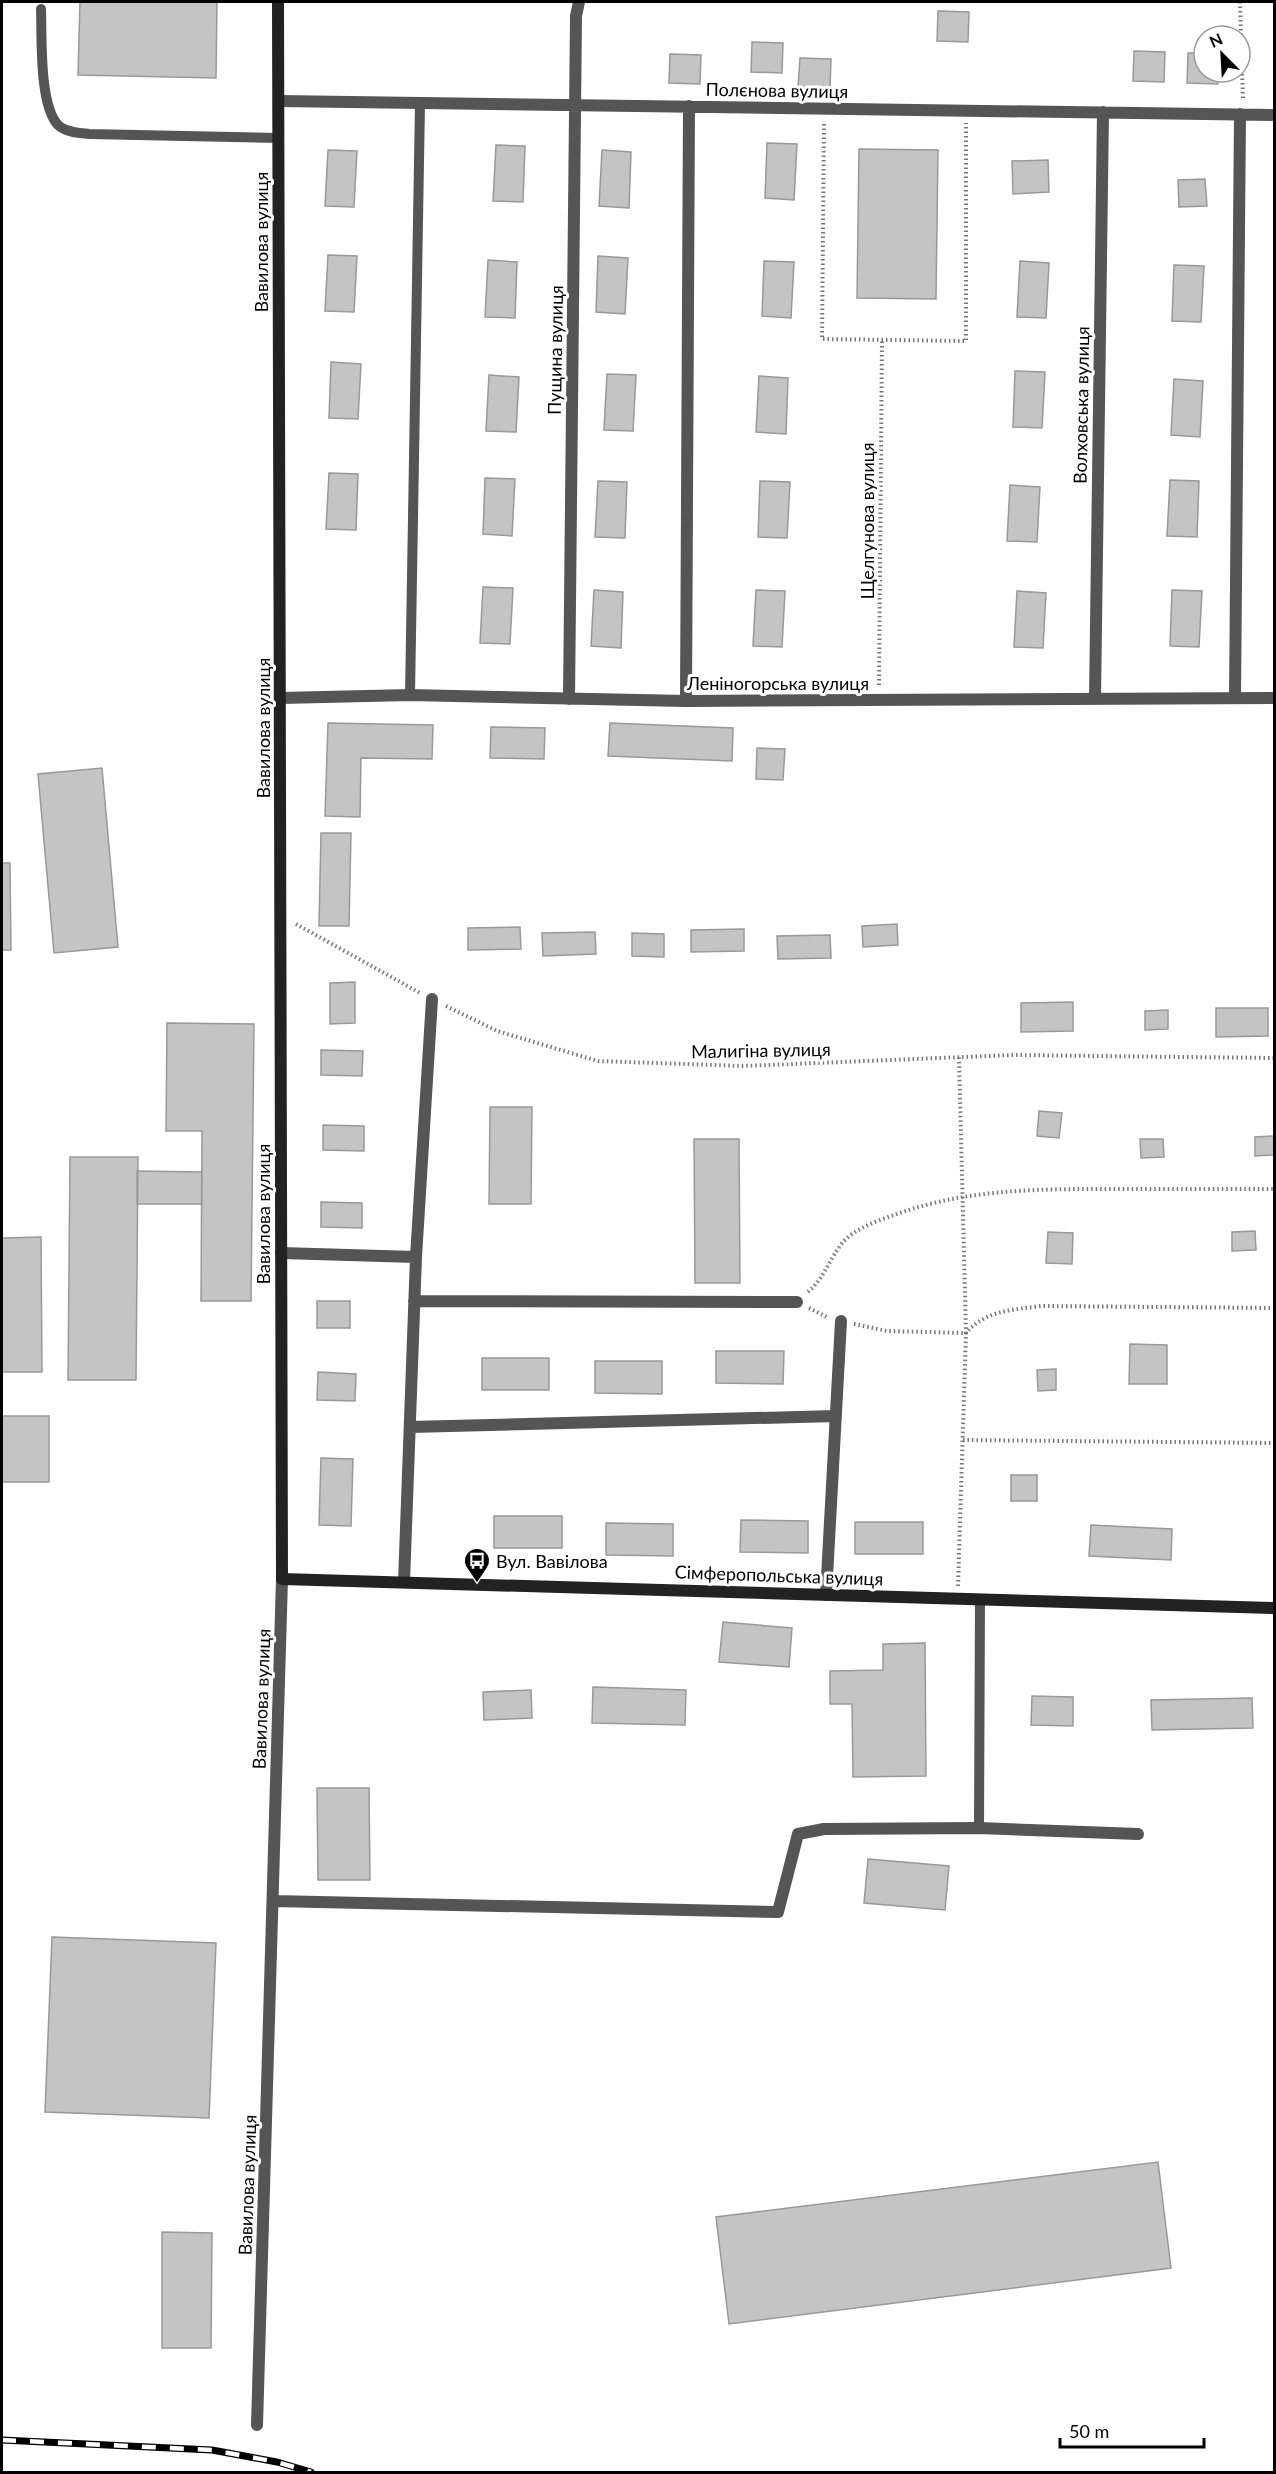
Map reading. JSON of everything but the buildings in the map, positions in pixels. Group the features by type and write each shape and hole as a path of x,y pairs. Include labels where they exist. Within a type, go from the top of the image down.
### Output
{"street":[{"name":"Вавилова вулиця","path":"257,2425 282,1579 279,2"},
{"name":"Пущина вулиця","path":"569,699 576,16 579,2"},
{"name":"Полєнова вулиця","path":"279,101 1275,115"},
{"path":"686,701 689,106"},
{"name":"Волховська вулиця","path":"1095,699 1103,112"},
{"path":"1235,698 1242,114"},
{"name":"Леніногорська вулиця","path":"281,698 410,696 686,701 1275,698"},
{"path":"404,1582 416,1257 432,999"},
{"path":"281,1253 416,1257"},
{"path":"414,1302 796,1302"},
{"path":"826,1595 841,1321"},
{"path":"410,1427 836,1416"},
{"name":"Сімферопольська вулиця","path":"282,1579 1275,1608"},
{"path":"273,1901 778,1912 798,1834 824,1829 979,1828 1138,1834"}],"lane":[{"path":"41,9 46,95 51,114 59,126 73,132 89,134 279,138"},
{"path":"410,696 420,103"},
{"path":"979,1828 980,1599"}],"path":[{"path":"1240,2 1242,114"},
{"path":"825,108 822,339 882,341 966,341 966,110"},
{"name":"Щелгунова вулиця","path":"879,701 882,341"},
{"name":"Малигіна вулиця","path":"281,916 432,999 497,1030 598,1061 743,1066 1013,1055 1275,1058"},
{"path":"958,1599 966,1334 959,1057"},
{"path":"966,1334 887,1331 829,1318 796,1302 821,1280 837,1251 850,1235 887,1217 918,1206 962,1196 1028,1189 1275,1189"},
{"path":"966,1334 977,1321 986,1317 1006,1310 1041,1306 1275,1308"},
{"path":"963,1440 1275,1443"}],"railway":[{"path":"2,2440 212,2450 277,2462 311,2472"}],"place":[{"name":"Вул. Вавілова","path":"477,1584"}]}
